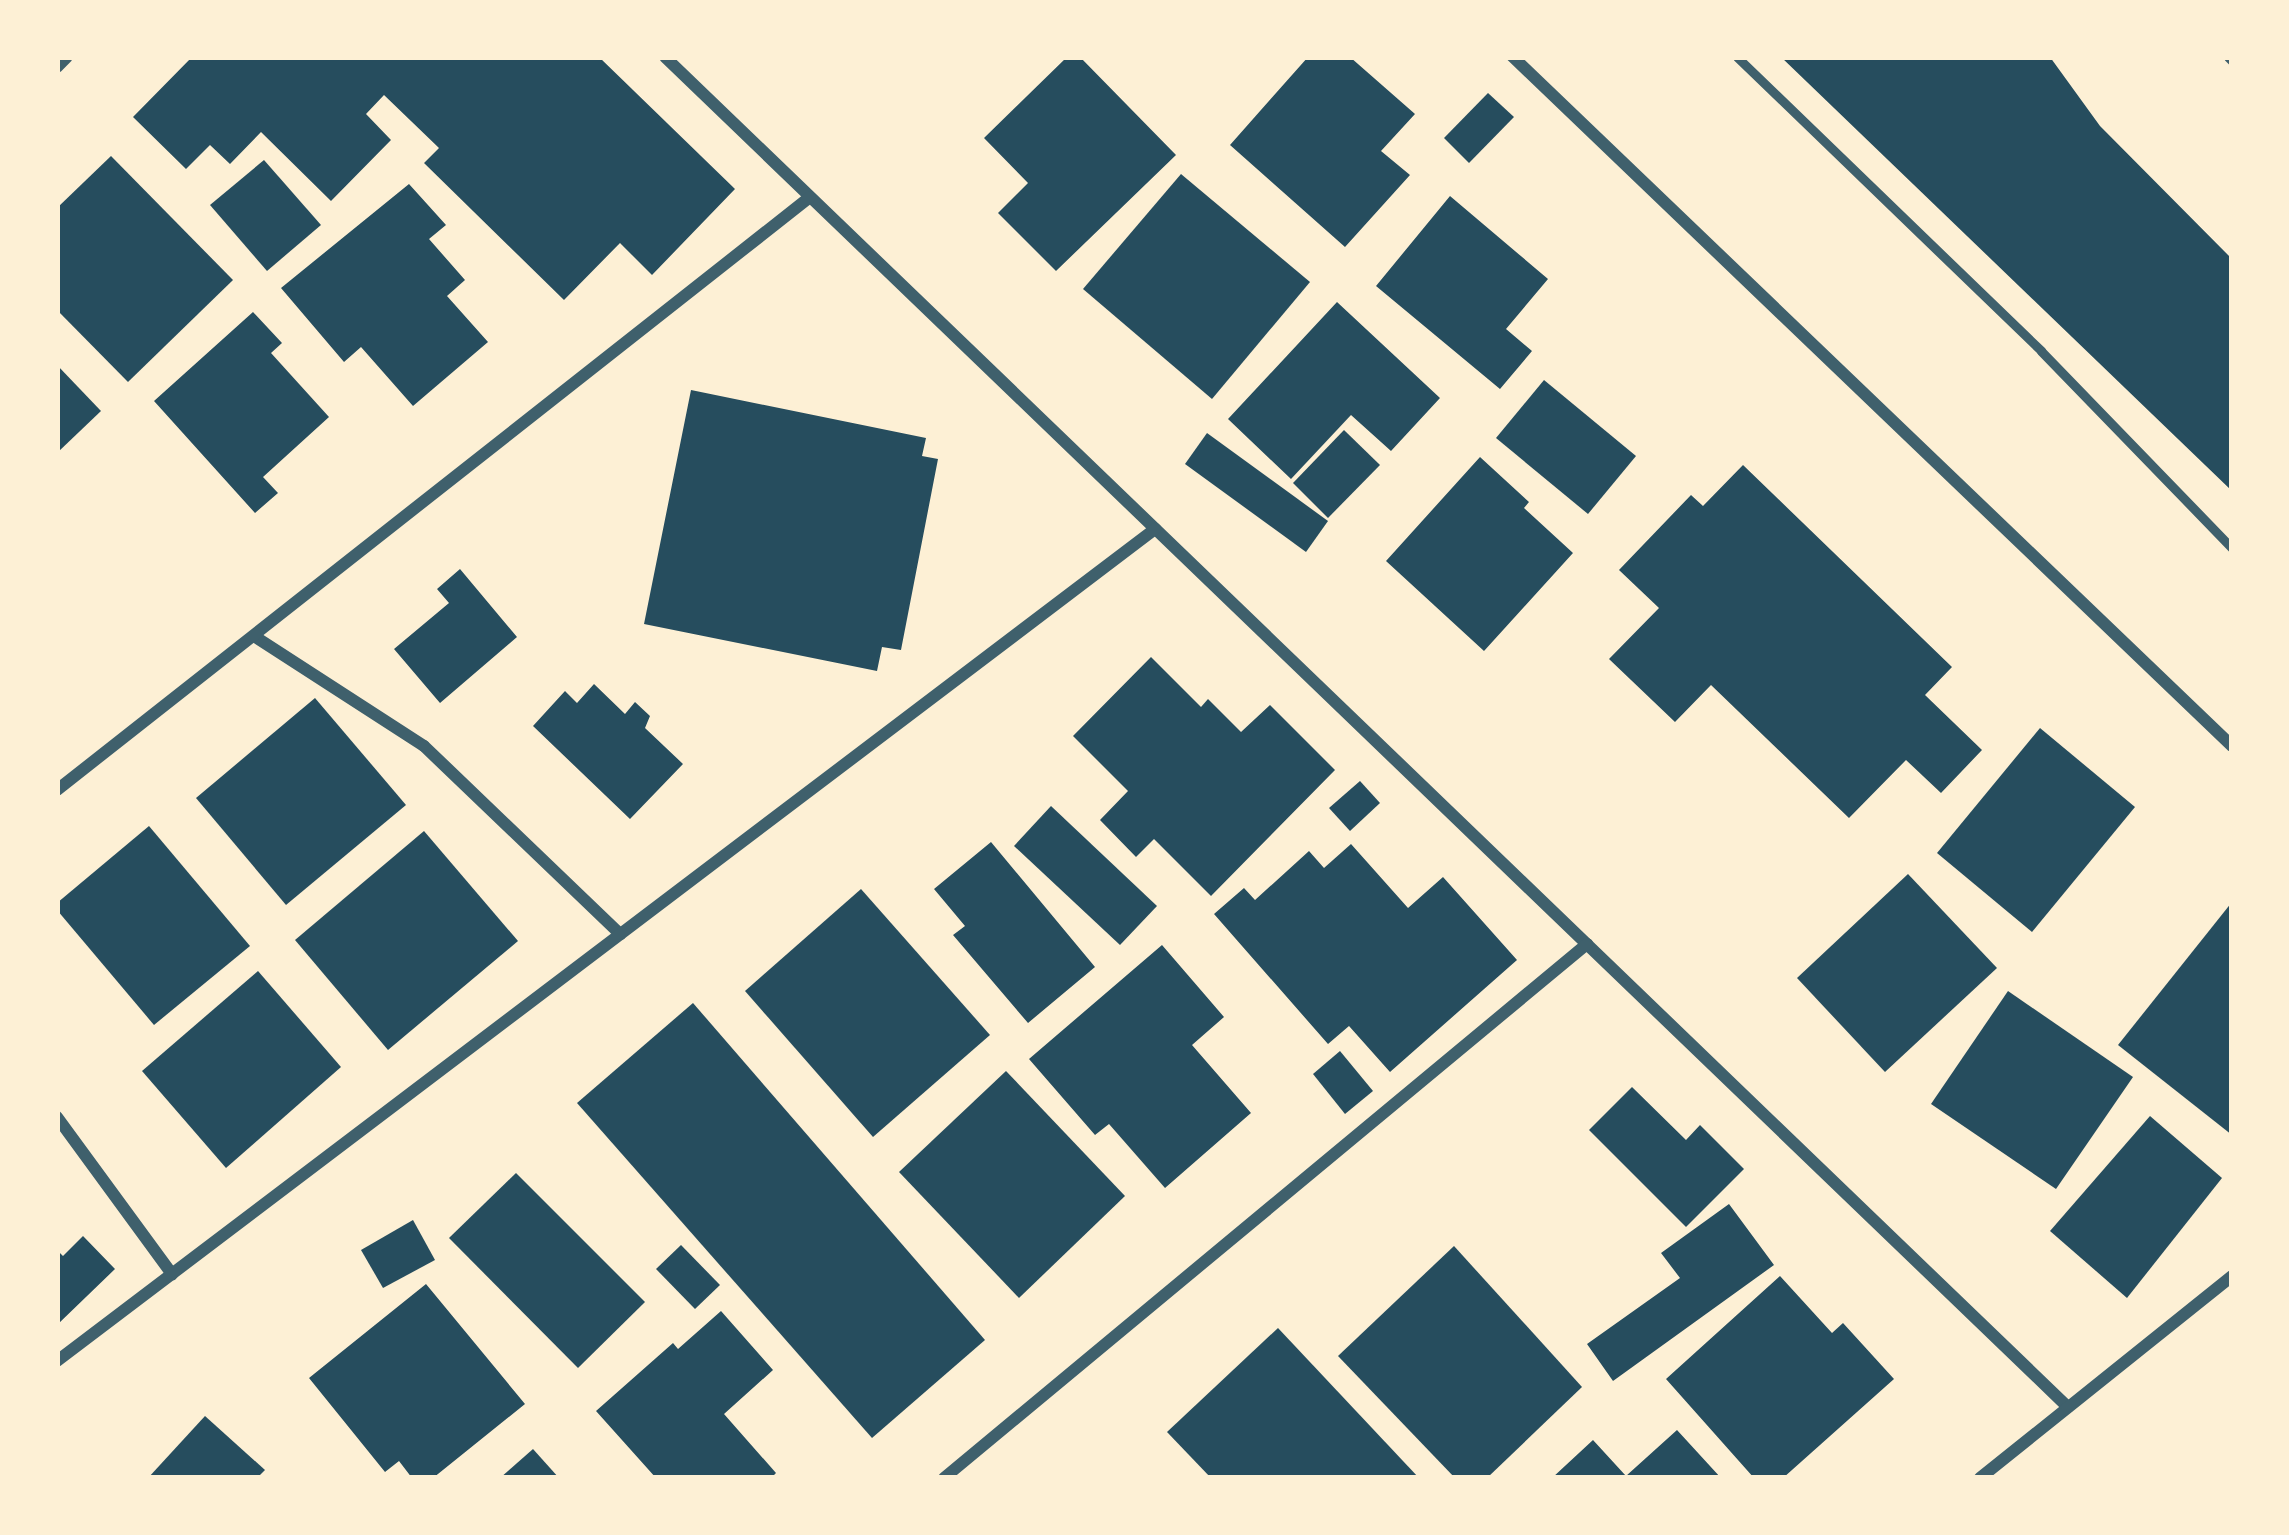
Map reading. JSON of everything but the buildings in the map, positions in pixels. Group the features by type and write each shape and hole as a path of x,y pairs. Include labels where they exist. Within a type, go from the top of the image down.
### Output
{"street":[{"path":"57,67 68,57"},
{"path":"665,57 2068,1408"},
{"path":"1513,57 2232,746"},
{"path":"57,790 810,196"},
{"path":"57,1361 1155,529"},
{"path":"254,636 424,746 620,934"},
{"path":"944,1478 1587,944"},
{"path":"57,1117 172,1274"},
{"path":"1980,1478 2232,1276"}],"lane":[{"path":"1736,57 2041,351 2232,548"}]}
